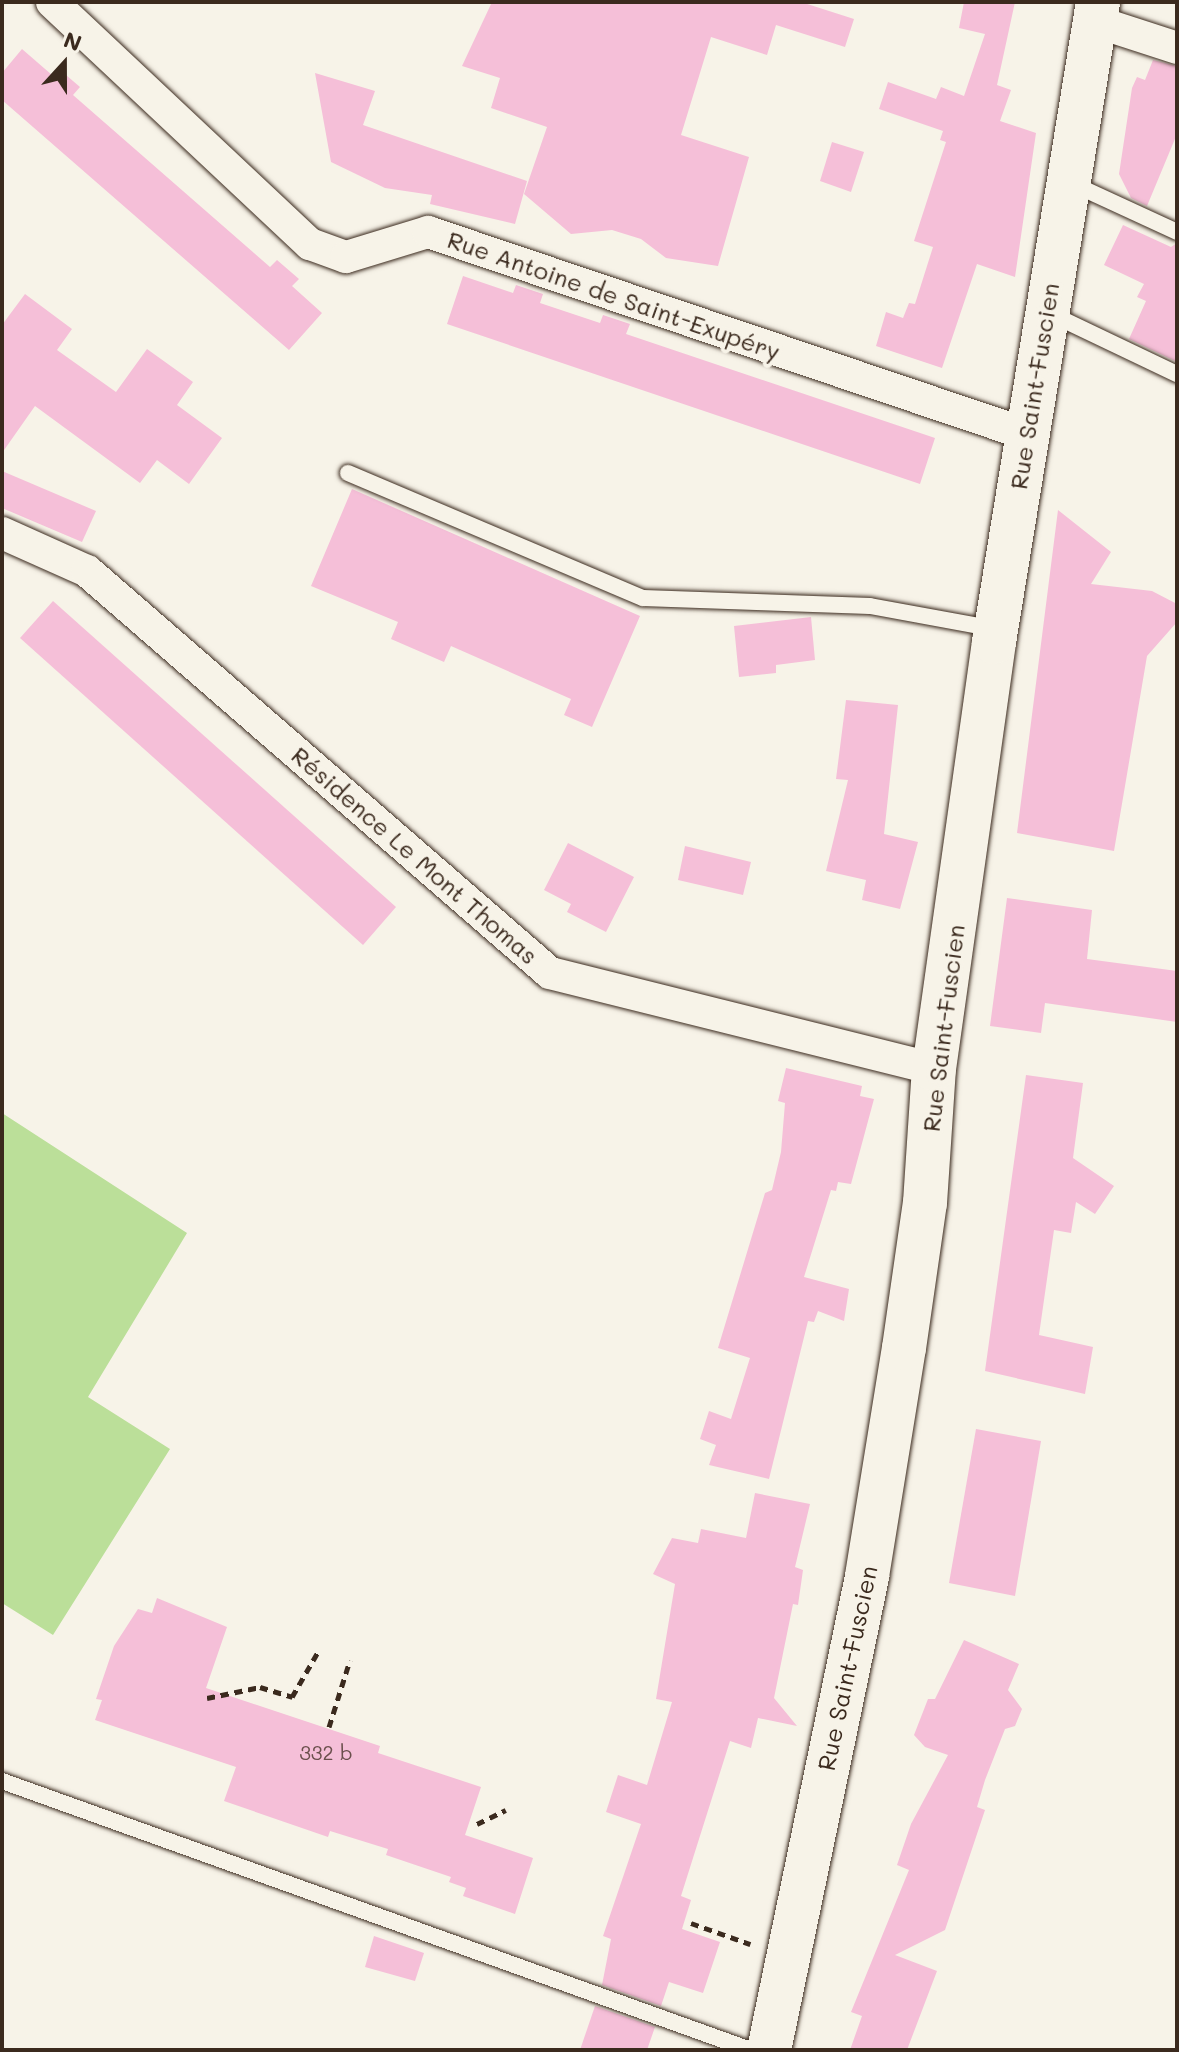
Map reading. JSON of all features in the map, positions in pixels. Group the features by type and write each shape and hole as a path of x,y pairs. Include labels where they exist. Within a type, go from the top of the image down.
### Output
{"main road":[{"name":"Rue Saint-Fuscien","path":"769,2050 867,1576 923,1218 934,1069 996,629 1096,11"}],"street":[{"name":"Rue Antoine de Saint-Exupéry","path":"52,2 310,244 346,257 428,232 1026,434"},
{"path":"1096,11 1177,48"},
{"name":"Résidence Le Mont Thomas","path":"2,533 87,571 550,973 934,1069"}],"lane":[{"path":"1068,181 1177,232"},
{"path":"1046,311 1177,374"},
{"path":"348,473 643,598 870,606 996,629"},
{"path":"2,1781 751,2050"}],"path":[{"path":"207,1698 260,1687 292,1697 319,1650"},
{"path":"329,1727 350,1660"},
{"path":"477,1824 506,1810"},
{"path":"691,1923 789,1957"}],"green space":[{"path":"2,1113 187,1233 88,1397 170,1449 53,1635 2,1603"}],"building":[{"path":"492,2 801,2 854,19 845,47 776,25 767,55 711,37 681,135 749,157 718,266 666,258 641,239 612,230 571,234 524,194 547,127 491,108 500,78 462,66"},
{"path":"964,2 1015,2 997,85 1011,90 1000,121 1036,133 1015,277 977,264 942,368 876,346 886,312 903,318 909,303 915,304 933,247 914,241 946,142 940,140 943,131 879,109 888,82 936,99 941,87 964,96 985,34 959,28"},
{"path":"22,49 52,75 59,69 80,87 73,95 270,267 277,260 299,279 292,286 322,313 289,350 2,100 2,73"},
{"path":"1153,60 1177,66 1177,134 1147,206 1131,198 1119,174 1132,88 1137,77 1145,80"},
{"path":"315,73 375,91 363,125 527,181 515,224 430,204 432,195 385,188 331,162"},
{"path":"832,142 864,152 851,192 820,181"},
{"path":"1123,225 1171,247 1177,243 1177,362 1129,339 1146,301 1137,297 1144,284 1104,265"},
{"path":"463,276 513,293 516,285 543,294 540,303 600,323 603,315 630,324 626,334 935,438 920,484 447,324"},
{"path":"25,294 72,329 57,350 116,392 147,349 193,382 177,405 222,438 189,484 157,460 140,483 35,406 2,453 2,325"},
{"path":"2,471 96,511 82,542 2,508"},
{"path":"352,489 640,616 592,727 564,715 571,699 451,646 444,662 391,639 398,622 311,586"},
{"path":"1058,510 1111,552 1091,584 1152,591 1177,604 1177,622 1147,656 1114,851 1017,833"},
{"path":"53,601 396,907 363,945 20,638"},
{"path":"811,617 815,660 776,665 776,673 739,677 734,626"},
{"path":"846,700 898,705 884,834 918,842 900,909 862,900 866,880 826,871 848,780 836,779"},
{"path":"568,843 634,877 606,932 567,912 571,904 544,890"},
{"path":"685,846 751,862 743,895 678,880"},
{"path":"1007,898 1092,910 1087,959 1177,971 1177,1022 1045,1003 1041,1033 990,1026"},
{"path":"786,1068 862,1086 860,1096 874,1099 851,1184 838,1182 836,1191 831,1190 804,1277 849,1289 844,1321 818,1311 814,1322 808,1321 769,1479 709,1465 716,1445 700,1439 709,1411 731,1419 750,1358 718,1348 765,1193 772,1190 781,1152 785,1103 778,1101"},
{"path":"1026,1075 1083,1083 1073,1158 1114,1186 1095,1214 1076,1202 1071,1233 1054,1230 1039,1335 1093,1347 1085,1394 985,1371"},
{"path":"976,1429 1041,1441 1015,1596 949,1583"},
{"path":"755,1493 810,1504 795,1567 803,1570 798,1605 793,1604 774,1698 797,1726 758,1718 751,1748 730,1741 681,1896 691,1900 682,1929 720,1942 703,1993 669,1982 661,2006 602,1985 611,1939 603,1936 641,1824 606,1812 618,1775 647,1785 672,1702 656,1699 675,1584 653,1574 672,1538 698,1543 701,1529 746,1538"},
{"path":"157,1598 227,1627 206,1688 380,1746 378,1753 481,1787 465,1835 533,1858 515,1914 463,1896 466,1888 449,1882 451,1877 386,1855 388,1849 330,1831 328,1837 224,1801 236,1767 95,1720 102,1700 96,1699 114,1646 138,1609 152,1613"},
{"path":"964,1640 1019,1664 1008,1690 1022,1709 1015,1726 1005,1729 985,1780 977,1807 985,1810 945,1930 895,1955 937,1971 907,2050 850,2050 862,2016 851,2012 909,1870 897,1865 911,1824 948,1755 925,1747 914,1735 928,1699 935,1699"},
{"path":"374,1936 424,1953 415,1981 365,1967"},
{"path":"595,2006 655,2027 647,2050 580,2050"}]}
